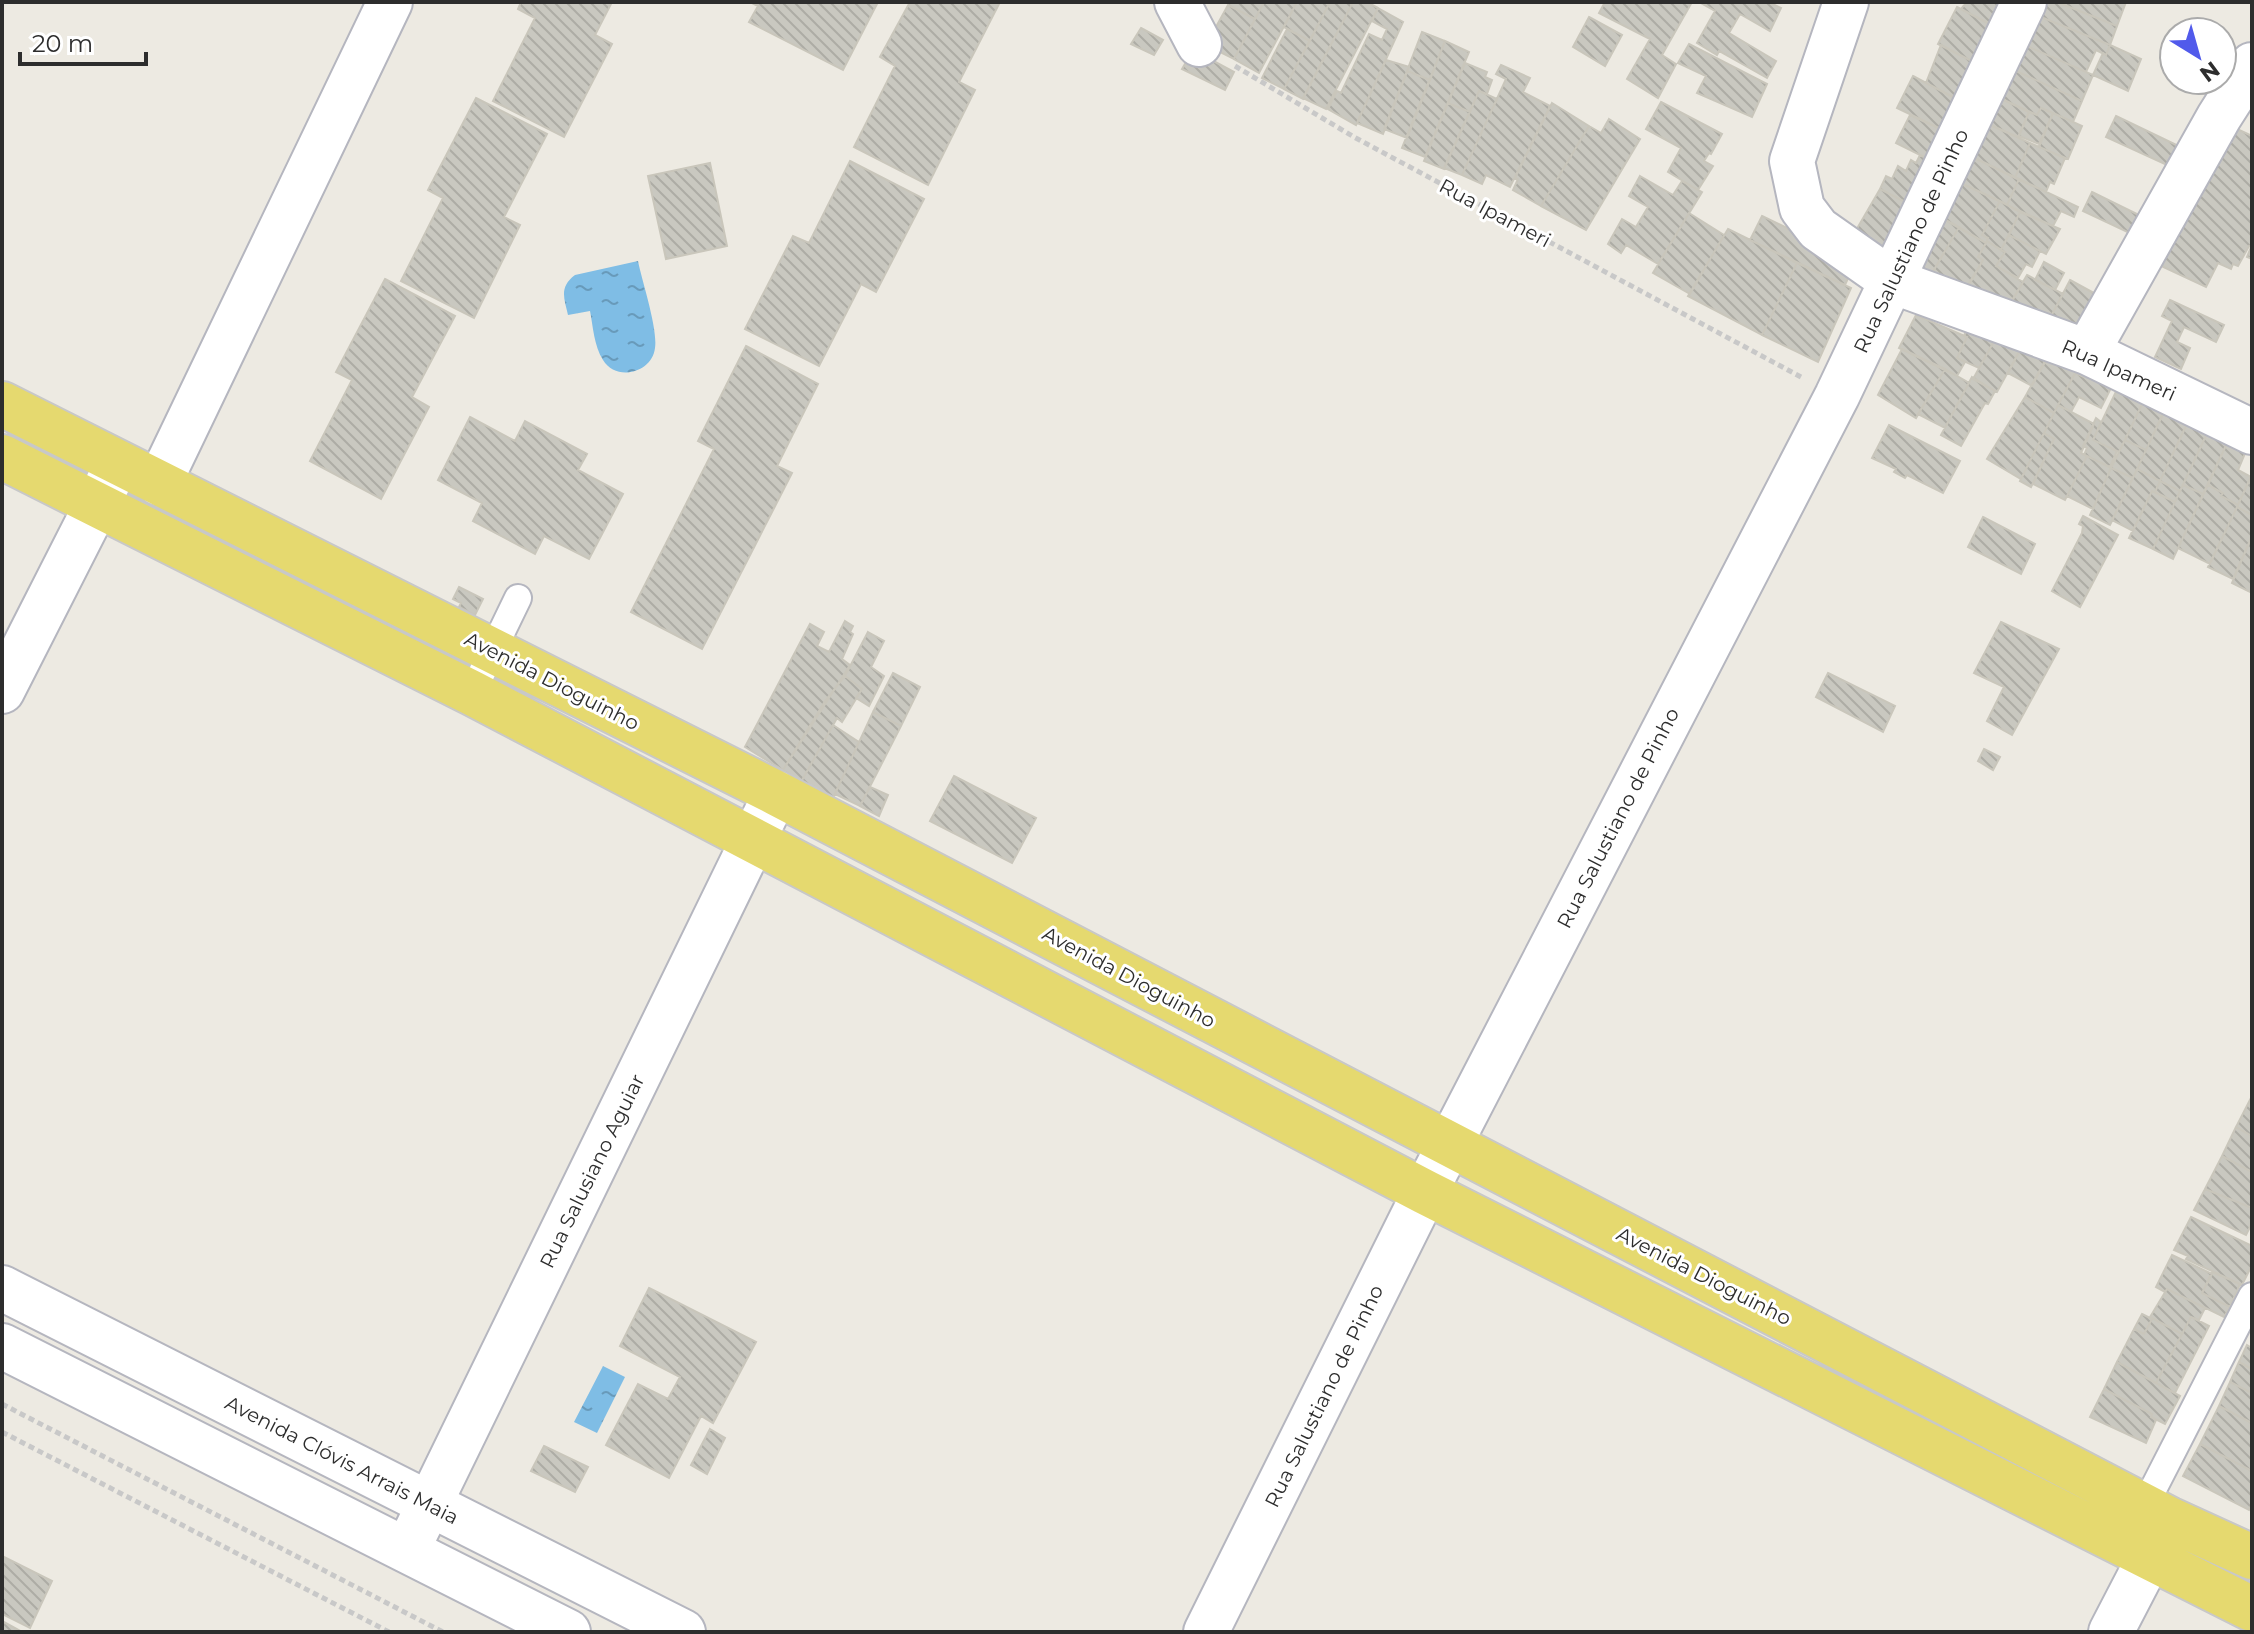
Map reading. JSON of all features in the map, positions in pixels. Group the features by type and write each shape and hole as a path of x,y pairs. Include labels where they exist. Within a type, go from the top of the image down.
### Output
{"main road":[{"name":"Avenida Dioguinho","path":"2,404 776,793 1450,1145 2155,1527 2252,1609"},
{"name":"Avenida Dioguinho","path":"2,457 472,693 1425,1192 2155,1527 2252,1557"}],"street":[{"path":"159,483 390,2"},
{"path":"1177,2 1199,44"},
{"name":"Rua Ipameri","path":"1846,2 1792,161 1802,208 1818,229 1892,281 2087,352 2252,432"},
{"name":"Rua Salustiano de Pinho","path":"1206,1632 1425,1192 1837,396 2024,2"},
{"path":"2087,352 2219,117 2252,65"},
{"path":"2,691 118,463"},
{"name":"Rua Salusiano Aguiar","path":"407,1550 776,793"},
{"name":"Avenida Clóvis Arrais Maia","path":"2,1288 683,1632"},
{"path":"2,1346 568,1632"},
{"path":"2111,1632 2155,1527"}],"lane":[{"path":"472,693 518,598"},
{"path":"2155,1527 2252,1296"}],"path":[{"name":"Rua Ipameri","path":"1199,44 1354,137 1837,396"},
{"path":"2,1404 443,1632"},
{"path":"2,1432 389,1632"}],"water":[{"path":"638,261 652,317 655,348 652,357 641,369 616,371 600,354 590,311 568,315 564,293 575,275"},
{"path":"603,1366 625,1377 597,1433 574,1422"}],"building":[{"path":"521,2 612,2 595,35 612,44 564,137 493,101 535,18 518,9"},
{"path":"750,2 878,2 843,70 749,22 758,6"},
{"path":"910,2 1000,2 959,82 975,90 928,185 854,147 895,66 880,57"},
{"path":"1230,2 1264,2 1255,19 1228,5"},
{"path":"1264,2 1297,2 1259,73 1234,59"},
{"path":"1297,2 1330,2 1310,41 1284,27"},
{"path":"1330,2 1353,2 1303,99 1284,89"},
{"path":"1353,2 1367,2 1378,8 1326,109 1303,98"},
{"path":"1605,2 1692,2 1662,55 1676,64 1658,98 1627,79 1650,39 1599,13"},
{"path":"1699,2 1769,2 1781,8 1770,31 1740,14 1729,33 1776,61 1767,78 1719,51 1717,55 1697,43 1715,11"},
{"path":"1961,2 2007,2 2001,30 1961,9 1965,4"},
{"path":"2037,2 2057,2 2117,26 2110,45 2031,13"},
{"path":"2057,2 2126,2 2117,26"},
{"path":"1228,5 1255,19 1234,59 1206,45"},
{"path":"1957,7 2001,30 1983,67 1938,44"},
{"path":"1378,8 1403,22 1356,125 1328,109 1337,91 1341,93 1369,34 1382,40 1387,29 1372,21"},
{"path":"2031,13 2110,45 2106,55 2096,50 2086,72 2020,43"},
{"path":"1589,17 1622,35 1605,66 1573,47"},
{"path":"1141,28 1163,40 1154,55 1131,44"},
{"path":"1287,29 1310,41 1284,89 1262,78"},
{"path":"1422,32 1445,41 1430,80 1407,71"},
{"path":"1445,41 1469,52 1425,157 1402,148"},
{"path":"2020,43 2093,75 2082,101 2005,66"},
{"path":"1689,44 1767,84 1752,117 1697,93 1706,76 1678,63"},
{"path":"1941,45 1983,67 1965,103 1926,83"},
{"path":"2110,45 2141,59 2128,91 2093,75"},
{"path":"1193,50 1234,72 1225,90 1182,69"},
{"path":"1386,60 1409,67 1383,134 1357,123"},
{"path":"1465,63 1487,72 1485,77 1492,80 1487,94 1479,91 1470,112 1448,103"},
{"path":"1501,65 1530,78 1523,92 1550,106 1510,187 1486,175 1482,184 1462,175 1506,79 1496,74"},
{"path":"2005,66 2082,101 2073,122 2041,108 2037,115 1991,94"},
{"path":"1407,71 1430,80 1407,138 1384,129"},
{"path":"1913,76 1962,102 1947,132 1897,108"},
{"path":"1479,91 1497,99 1462,175 1444,168"},
{"path":"1991,94 2029,112 2018,137 1979,120"},
{"path":"476,98 547,134 504,217 520,225 474,318 401,281 443,198 428,190"},
{"path":"1661,102 1722,134 1704,161 1713,166 1698,190 1668,172 1681,148 1646,129"},
{"path":"1448,103 1470,112 1444,169 1424,161"},
{"path":"1552,103 1589,126 1541,206 1513,190 1518,179 1515,178"},
{"path":"2041,108 2053,113 2039,144 2019,136 2029,112 2037,115"},
{"path":"2053,113 2082,126 2068,159 2039,147"},
{"path":"1910,115 1947,132 1932,161 1896,143"},
{"path":"2116,116 2189,151 2180,171 2106,137"},
{"path":"1609,119 1640,139 1586,230 1541,206 1589,126 1601,133"},
{"path":"1979,120 2030,143 2015,178 1964,153"},
{"path":"2237,129 2252,136 2252,259 2247,257 2249,246 2238,266 2233,264 2231,269 2218,263 2206,287 2157,264"},
{"path":"2030,143 2065,158 2054,184 2050,182 2046,192 2015,178"},
{"path":"1964,153 2019,179 2007,205 1952,179"},
{"path":"1920,155 1930,160 1915,207 1880,189 1886,176 1892,179 1898,166 1906,171 1911,160 1916,163"},
{"path":"850,161 924,199 876,292 861,284 819,366 745,329 793,236 809,243"},
{"path":"710,163 727,246 666,259 648,176"},
{"path":"1640,176 1673,195 1682,181 1702,192 1658,264 1626,245 1621,253 1608,244 1622,219 1636,227 1648,207 1629,196"},
{"path":"1952,179 2000,201 1982,235 1988,238 1986,243 1936,215"},
{"path":"2019,179 2078,207 2074,217 2061,211 2053,226 2007,205"},
{"path":"1880,189 1917,208 1887,265 1848,244"},
{"path":"2092,192 2147,219 2138,237 2083,211"},
{"path":"2000,201 2020,212 2001,250 1982,235"},
{"path":"2020,212 2060,229 2046,254 2009,235"},
{"path":"1689,213 1724,235 1690,294 1653,273"},
{"path":"1936,215 1959,227 1923,289 1903,277"},
{"path":"1762,216 1856,261 1845,285 1750,240"},
{"path":"1959,227 1986,243 1978,257 1983,260 1961,299 1925,285"},
{"path":"1728,229 1797,263 1762,335 1688,296"},
{"path":"2009,235 2040,251 2032,267 2026,264 2018,278 1996,266 2005,252 2001,250"},
{"path":"1987,241 2005,252 1996,266 2023,282 2007,310 1968,285 1983,260 1978,257"},
{"path":"2044,262 2064,273 2055,290 2035,280"},
{"path":"1797,263 1851,288 1818,362 1762,335"},
{"path":"2027,275 2063,294 2049,320 2011,302"},
{"path":"385,279 455,316 412,397 429,407 381,499 310,461 352,380 336,372"},
{"path":"2070,280 2103,298 2087,329 2049,320"},
{"path":"2170,300 2224,325 2216,342 2184,327 2177,342 2190,348 2181,369 2155,357 2172,321 2162,316"},
{"path":"1916,315 1967,337 1957,358 1965,362 1957,376 1899,348"},
{"path":"1971,319 1998,334 1979,368 1957,358"},
{"path":"1998,334 2020,350 1997,392 1973,379"},
{"path":"746,346 818,384 777,466 792,473 702,649 631,612 714,449 698,441"},
{"path":"1902,349 1945,369 1916,418 1878,395"},
{"path":"2020,350 2050,353 2032,386 2008,373"},
{"path":"2050,352 2079,366 2054,413 2025,397"},
{"path":"1945,369 1969,383 1945,428 1918,414"},
{"path":"2087,371 2113,384 2101,408 2079,397 2071,412 2058,405 2075,373 2084,377"},
{"path":"1972,377 1995,391 1961,446 1941,435"},
{"path":"2120,383 2146,396 2119,452 2093,440"},
{"path":"2146,396 2166,407 2146,450 2125,440"},
{"path":"2025,397 2054,413 2021,479 1987,459"},
{"path":"2058,405 2094,424 2081,453 2087,456 2065,500 2033,484 2054,439 2044,433"},
{"path":"2165,410 2187,424 2160,481 2137,469"},
{"path":"470,417 515,441 525,421 587,454 578,470 623,494 589,559 544,536 535,554 473,521 482,503 438,480"},
{"path":"2190,417 2209,429 2180,491 2160,481"},
{"path":"2096,418 2101,422 2093,440 2117,451 2110,467 2084,455 2087,448 2083,446"},
{"path":"1889,425 1960,461 1943,493 1907,475 1905,478 1894,472 1896,469 1872,458"},
{"path":"2209,429 2228,441 2203,494 2183,485"},
{"path":"2044,433 2054,439 2031,487 2020,481"},
{"path":"2125,440 2146,450 2133,478 2111,468"},
{"path":"2228,441 2246,451 2238,470 2251,477 2238,505 2208,485"},
{"path":"2087,456 2111,468 2093,509 2067,496"},
{"path":"2111,468 2133,478 2110,525 2090,515"},
{"path":"2137,469 2160,481 2133,531 2112,520"},
{"path":"2252,474 2252,515 2237,507"},
{"path":"2160,481 2180,491 2175,502 2155,492"},
{"path":"2183,485 2203,494 2173,559 2153,549"},
{"path":"2208,485 2238,505 2210,564 2178,548"},
{"path":"2152,491 2175,502 2153,549 2129,538"},
{"path":"2237,507 2252,515 2252,536 2233,579 2208,567"},
{"path":"2083,516 2118,535 2080,607 2052,591 2082,533 2083,526 2079,524"},
{"path":"1983,517 2035,544 2021,574 1968,547"},
{"path":"2252,536 2252,593 2232,583"},
{"path":"459,587 483,599 475,615 459,607 461,603 453,599"},
{"path":"845,621 853,626 850,632 853,634 842,659 850,665 783,770 745,747 810,624 824,632 817,646 829,652"},
{"path":"2001,622 2059,649 2012,735 1987,721 2004,687 1974,673"},
{"path":"868,632 884,641 871,667 884,676 869,706 856,698 862,689 845,676"},
{"path":"893,673 920,687 901,726 873,712"},
{"path":"1828,673 1895,706 1883,732 1816,697"},
{"path":"845,676 862,689 842,722 837,718 801,782 783,770 825,701"},
{"path":"873,712 901,726 860,806 835,794"},
{"path":"833,725 859,742 832,800 801,782"},
{"path":"1984,749 2000,757 1993,770 1978,761"},
{"path":"954,776 1036,818 1012,863 930,821"},
{"path":"870,787 888,795 879,816 860,806"},
{"path":"2252,1096 2252,1136 2236,1127"},
{"path":"2236,1127 2252,1136 2252,1172 2222,1156"},
{"path":"2222,1156 2252,1172 2252,1208 2205,1189"},
{"path":"2205,1189 2252,1208 2252,1223 2246,1235 2194,1210"},
{"path":"2191,1217 2252,1246 2252,1265 2242,1285 2186,1259 2188,1256 2174,1250"},
{"path":"2172,1255 2212,1274 2202,1293 2230,1307 2224,1317 2167,1289 2165,1292 2156,1287"},
{"path":"2212,1272 2240,1284 2230,1307 2202,1293"},
{"path":"649,1288 756,1342 713,1423 701,1416 669,1478 606,1445 638,1384 668,1399 680,1377 620,1346"},
{"path":"2167,1289 2205,1308 2199,1320 2191,1317 2182,1334 2150,1317"},
{"path":"2142,1314 2152,1319 2144,1334 2134,1329"},
{"path":"2150,1317 2182,1334 2156,1383 2117,1362 2134,1329 2144,1334 2152,1319"},
{"path":"2191,1317 2209,1326 2175,1393 2156,1383"},
{"path":"2247,1345 2252,1348 2252,1369 2239,1362"},
{"path":"2117,1362 2180,1396 2165,1424 2104,1389"},
{"path":"2239,1362 2252,1369 2252,1393 2230,1382"},
{"path":"2230,1382 2252,1393 2252,1423 2219,1406"},
{"path":"2104,1389 2152,1414 2151,1417 2156,1420 2146,1443 2090,1417"},
{"path":"2219,1406 2252,1423 2252,1471 2200,1444"},
{"path":"710,1429 725,1438 707,1474 691,1465"},
{"path":"2200,1444 2252,1471 2252,1504 2249,1510 2183,1476"},
{"path":"544,1446 588,1467 575,1492 531,1471"},
{"path":"2,1556 52,1581 30,1628 2,1614"},
{"path":"2,1621 22,1632 2,1632"}]}
